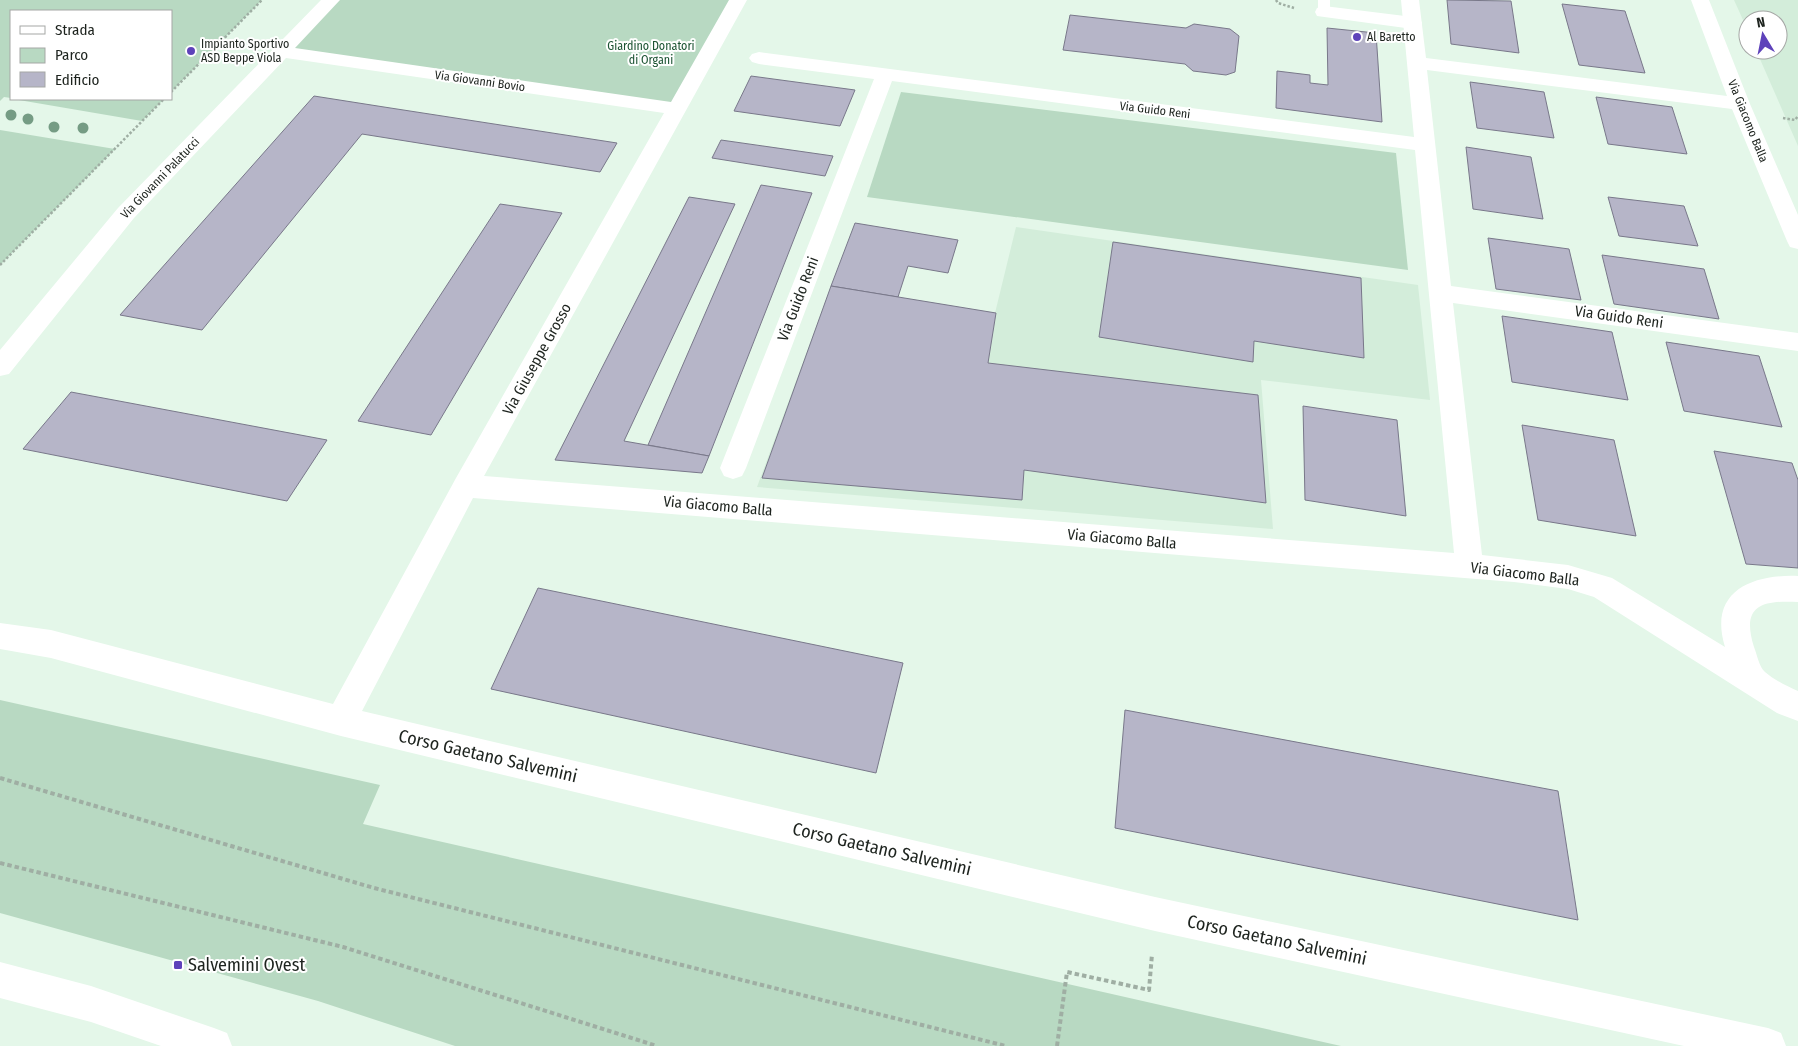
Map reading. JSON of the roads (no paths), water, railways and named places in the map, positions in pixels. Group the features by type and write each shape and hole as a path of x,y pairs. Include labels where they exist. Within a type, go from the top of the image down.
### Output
{"street":[{"name":"Via Giovanni Palatucci","path":"0,367 126,213 331,0"},
{"name":"Via Giuseppe Grosso","path":"341,721 465,486 738,0"},
{"path":"1410,0 1469,567"},
{"name":"Via Giacomo Balla","path":"1700,0 1740,104 1798,241"},
{"path":"1324,6 1413,23"},
{"name":"Via Giovanni Bovio","path":"282,52 678,109"},
{"name":"Via Guido Reni","path":"759,58 1425,145"},
{"path":"1417,63 1740,104"},
{"name":"Via Guido Reni","path":"734,468 885,74"},
{"name":"Via Guido Reni","path":"1441,293 1798,342"},
{"name":"Via Giacomo Balla","path":"465,486 1469,567 1568,577 1602,587 1788,703 1798,706"},
{"path":"1751,679 1736,634 1736,611 1750,595 1776,587 1798,589"},
{"name":"Corso Gaetano Salvemini","path":"0,636 51,644 341,721 1155,914 1768,1046"},
{"path":"0,980 91,1004 214,1046"}],"place":[{"name":"Al Baretto","path":"1357,37"},
{"name":"Impianto Sportivo ASD Beppe Viola","path":"191,51"},
{"name":"Salvemini Ovest","path":"178,965"}],"park label":[{"name":"Giardino Donatori di Organi","path":"651,53"}]}
